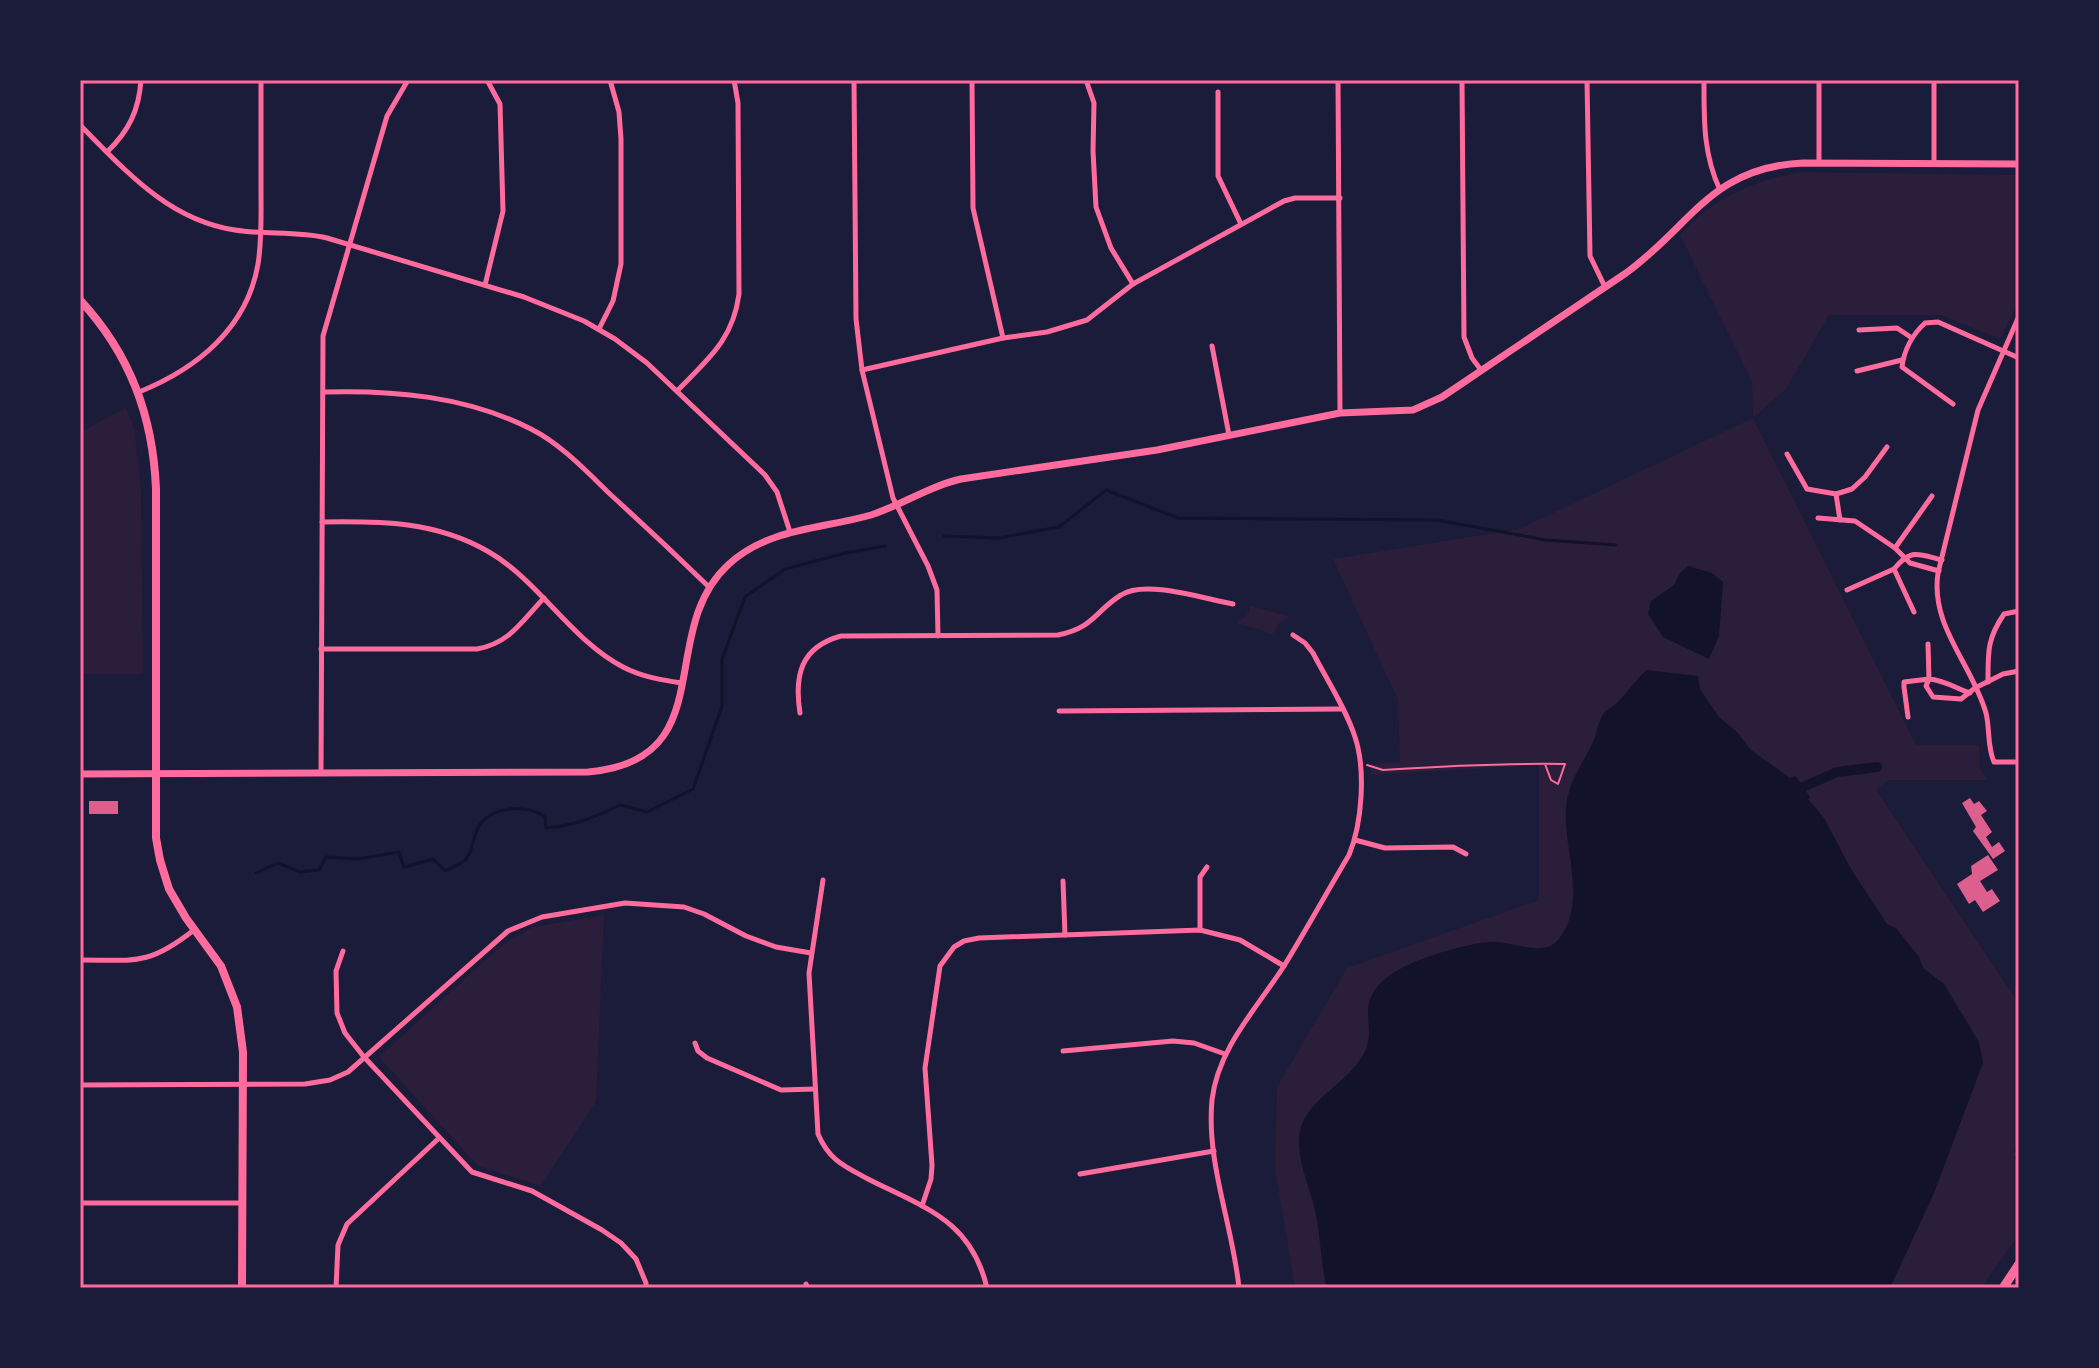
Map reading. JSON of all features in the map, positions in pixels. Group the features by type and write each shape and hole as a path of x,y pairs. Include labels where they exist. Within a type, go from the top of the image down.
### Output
{"main road":[{"path":"80,300 113,341 139,392 151,434 155,469 155,829 160,860 174,899 221,966 234,996 241,1031 242,1288"},
{"path":"2003,1288 2019,1264"}],"street":[{"path":"107,152 132,122 141,80"},
{"path":"139,392 185,370 209,352 243,307 255,278 261,232 261,80"},
{"path":"321,773 325,326 387,116 408,80"},
{"path":"485,285 503,211 500,104 487,80"},
{"path":"598,329 613,301 621,264 621,139 619,112 610,80"},
{"path":"677,391 726,339 737,314 739,119 734,80"},
{"path":"854,80 856,319 862,370 896,504 937,590 938,636"},
{"path":"972,80 973,208 1003,338"},
{"path":"1086,80 1094,103 1096,207 1111,248 1133,284"},
{"path":"1338,80 1340,413"},
{"path":"1462,80 1464,337 1472,358 1482,371"},
{"path":"1587,80 1590,256 1605,287"},
{"path":"1704,80 1707,157 1720,190"},
{"path":"1819,80 1819,163"},
{"path":"1934,80 1934,163"},
{"path":"1218,92 1218,176 1240,222"},
{"path":"80,125 146,190 184,214 230,230 306,233 485,285 548,306 598,329 647,363 772,483 781,500 790,532"},
{"path":"80,774 588,772 615,769 642,757 657,745 669,728 677,710 693,626 709,587 728,564 748,549 790,532 869,515 939,485 961,479 1157,450 1340,413 1402,412 1421,408 1482,371 1649,256 1694,210 1720,190 1744,175 1767,167 1819,163 2019,164"},
{"path":"862,370 1003,338 1047,332 1087,320 1133,284 1240,222 1295,198 1340,198"},
{"path":"2019,316 1978,410 1936,593 1940,614 1973,691 1986,713 1994,762 2019,762"},
{"path":"1953,404 1902,367 1912,338 1925,323 1938,322 2019,358"},
{"path":"1859,330 1897,328 1912,338"},
{"path":"1212,346 1229,435"},
{"path":"1857,371 1902,360"},
{"path":"323,392 381,391 420,395 494,414 533,430 581,466 709,587"},
{"path":"1787,454 1807,489 1836,494 1859,483 1887,447"},
{"path":"1836,494 1840,520"},
{"path":"1895,548 1932,496"},
{"path":"1818,518 1855,521 1895,548 1910,563 1939,571"},
{"path":"322,522 389,521 436,529 491,553 615,662 653,678 682,683"},
{"path":"1847,590 1894,569 1905,556 1913,553 1942,560"},
{"path":"1894,569 1914,612"},
{"path":"800,713 796,692 801,667 807,657 829,639 866,635 1058,635 1070,633 1090,622 1118,596 1140,588 1233,604"},
{"path":"321,649 477,649 495,646 506,639 544,598"},
{"path":"1988,682 1990,639 2004,614 2019,611"},
{"path":"1239,1288 1214,1151 1212,1101 1225,1054 1284,966 1355,840 1360,799 1356,738 1313,653 1293,635"},
{"path":"1928,644 1929,679 1926,686 1933,697 1957,700 1988,682 2019,671"},
{"path":"1908,717 1904,682 1940,680 1954,689 1973,691"},
{"path":"1059,711 1341,709"},
{"path":"1355,840 1385,848 1453,847 1466,854"},
{"path":"1200,930 1200,877 1207,867"},
{"path":"823,880 809,973 818,1134 825,1150 841,1164 951,1224 965,1237 982,1265 987,1288"},
{"path":"1063,881 1065,935"},
{"path":"80,1085 243,1085 330,1080 348,1072 508,931 542,917 625,903 684,907 776,947 811,953"},
{"path":"80,960 148,958 167,950 195,929"},
{"path":"922,1206 932,1165 925,1068 940,966 954,947 979,938 1200,930 1240,940 1284,966"},
{"path":"343,951 336,971 337,1013 345,1033 364,1057 472,1172 532,1191 621,1243 636,1259 646,1288"},
{"path":"1063,1051 1173,1041 1194,1043 1225,1054"},
{"path":"695,1043 698,1051 707,1058 781,1090 815,1089"},
{"path":"336,1288 338,1245 347,1224 438,1139"},
{"path":"1080,1174 1214,1151"},
{"path":"80,1203 242,1203"}],"path":[{"path":"1359,761 1383,770 1491,763 1565,764 1558,784 1551,780 1545,764"}],"shaded area":[{"path":"1803,172 2019,175 2019,301 2000,339 1941,315 1829,315 1786,389 1753,418 1752,382 1680,235 1693,222 1736,192"},
{"path":"126,408 134,428 141,489 143,674 80,674 80,432"},
{"path":"1753,418 1916,745 1979,745 1980,769 1988,780 1888,780 1876,790 2019,1004 2019,1138 2014,1152 2019,1153 2019,1235 1981,1288 1295,1288 1275,1169 1277,1087 1347,968 1539,900 1539,765 1371,775 1370,764 1400,762 1398,700 1333,559 1519,529"},
{"path":"1688,566 1712,573 1723,582 1719,636 1709,659 1663,637 1648,614 1651,601 1674,585"},
{"path":"1251,606 1290,617 1279,623 1273,634 1237,623 1247,615"},
{"path":"1646,670 1698,676 1700,689 1719,717 1738,733 1751,750 1790,778 1796,776 1887,924 1896,928 1919,957 1923,968 1944,984 1979,1042 1983,1063 1934,1193 1890,1288 1327,1288 1315,1210 1300,1154 1299,1134 1304,1119 1361,1059 1368,1040 1370,1001 1374,991 1392,974 1425,958 1470,945 1498,942 1544,948 1559,939 1568,924 1572,908 1566,824 1570,790 1602,716"},
{"path":"604,915 596,1101 541,1186 478,1166 379,1057 501,946 533,927"}],"building":[{"path":"1970,798 1974,804 1979,801 1987,811 1981,815 1992,832 1986,837 1992,847 1999,842 2005,851 1993,859 1973,831 1976,827 1962,803"},
{"path":"89,801 118,801 118,814 89,814"},
{"path":"1988,855 1998,870 1980,881 1987,892 1992,889 2000,901 1983,912 1975,900 1969,904 1957,884 1972,874 1971,866"}],"waterway":[{"path":"944,536 999,538 1059,527 1106,490 1178,518 1437,520 1546,540 1616,545"},
{"path":"256,873 278,863 300,872 319,870 326,857 358,859 399,852 404,867 433,859 445,871 467,858 478,827 487,817 503,810 530,810 545,817 546,828 556,827 584,820 620,805 647,812 693,789 722,706 722,659 745,597 785,569 885,546"},
{"path":"1803,787 1837,772 1877,767"}]}
